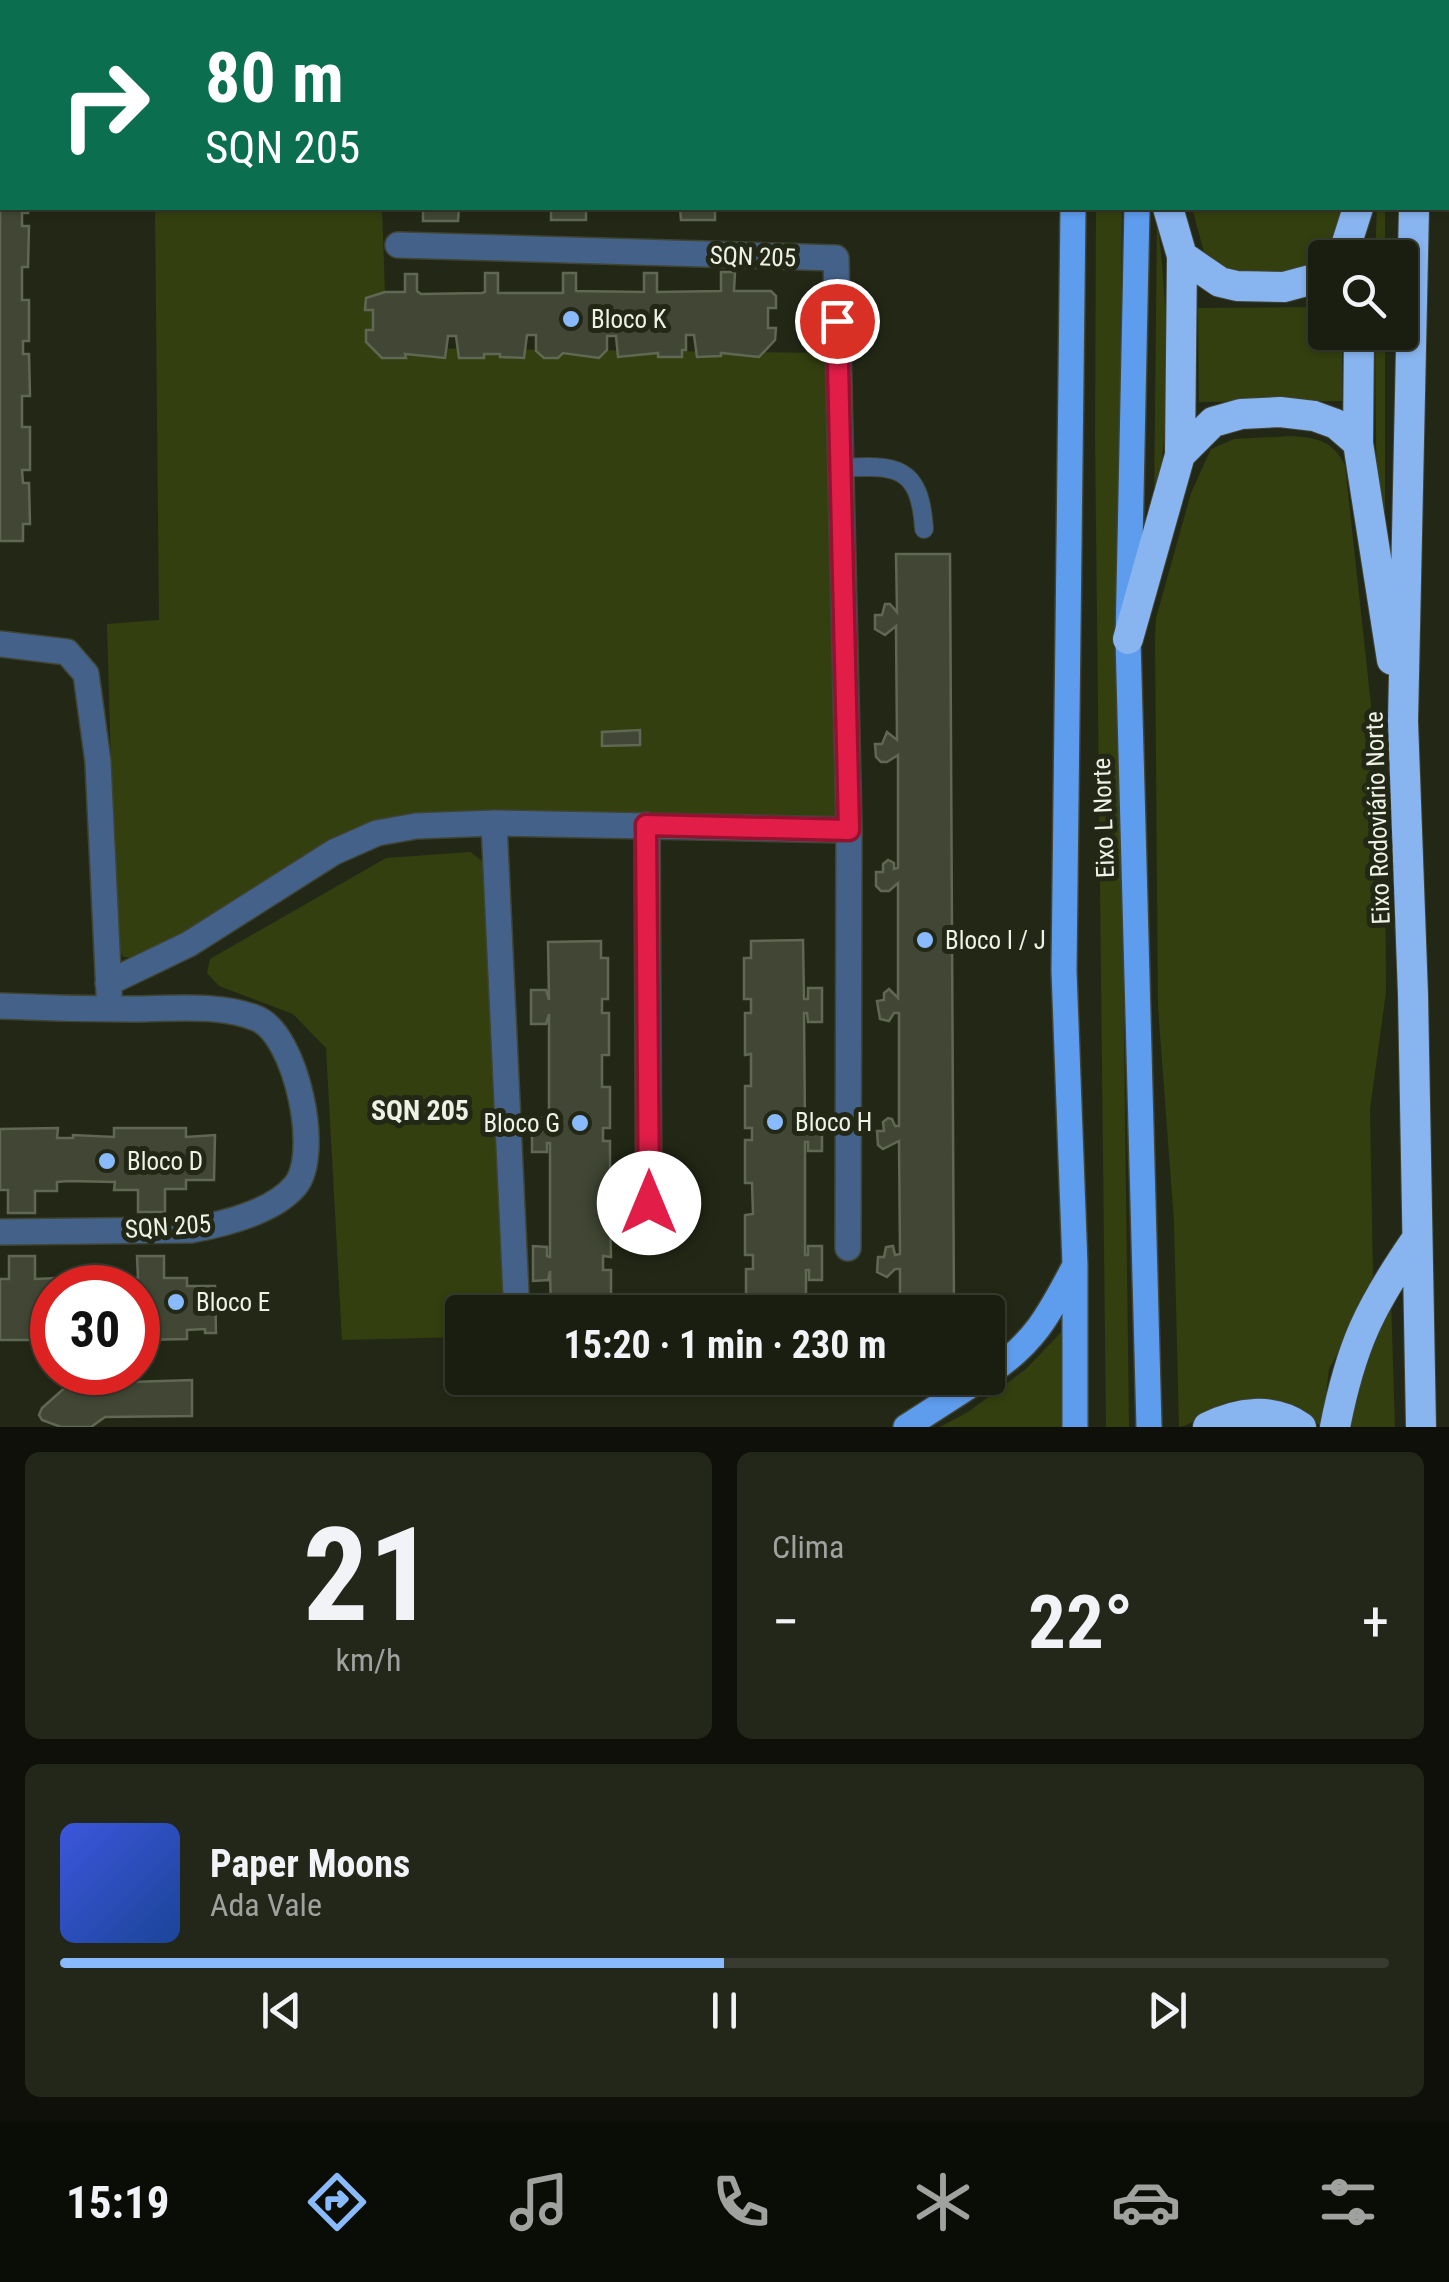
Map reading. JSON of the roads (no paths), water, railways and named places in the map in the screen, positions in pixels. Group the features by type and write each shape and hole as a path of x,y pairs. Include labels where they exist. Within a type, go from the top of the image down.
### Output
{"highway":[{"path":"1128,639 1180,456 1182,256 1169,210"},
{"path":"1347,240 1357,210"},
{"name":"Eixo Rodoviário Norte","path":"1414,210 1403,721 1421,1427"},
{"path":"1182,256 1220,282 1237,286 1284,286 1308,275"},
{"path":"1360,350 1358,442 1403,721"},
{"path":"1180,456 1212,422 1240,414 1280,412 1314,416 1336,424 1358,442"},
{"path":"1335,1427 1354,1346 1381,1290 1416,1240"},
{"path":"1208,1427 1238,1414 1264,1414 1301,1427"}],"main road":[{"name":"Eixo L Norte","path":"1073,210 1064,971 1075,1265 1075,1427"},
{"name":"Eixo L Norte","path":"1137,210 1128,639 1149,1427"},
{"path":"1005,1363 1018,1354 1050,1314 1075,1265"},
{"path":"906,1427 956,1395"}],"street":[{"name":"SQN 205","path":"398,244 836,258 849,830 848,1248"},
{"path":"0,644 67,652 86,674 98,762 111,1009"},
{"path":"108,983 189,944 334,852 376,834 416,826 494,824 849,830"},
{"path":"494,824 516,1294"},
{"path":"646,825 649,1240"},
{"name":"SQN 205","path":"0,1006 205,1010 246,1016 268,1026 287,1054 304,1117 308,1150 296,1185 274,1203 230,1220 191,1230 0,1232"}],"lane":[{"path":"840,468 889,466 906,474 922,503 924,528"}],"place":[{"name":"Bloco K","path":"571,319"},
{"name":"Bloco I / J","path":"925,940"},
{"name":"Bloco H","path":"775,1122"},
{"name":"Bloco G","path":"580,1123"},
{"name":"Bloco D","path":"107,1161"},
{"name":"Bloco E","path":"176,1302"}],"district":[{"name":"SQN 205","path":"420,1110"}]}
